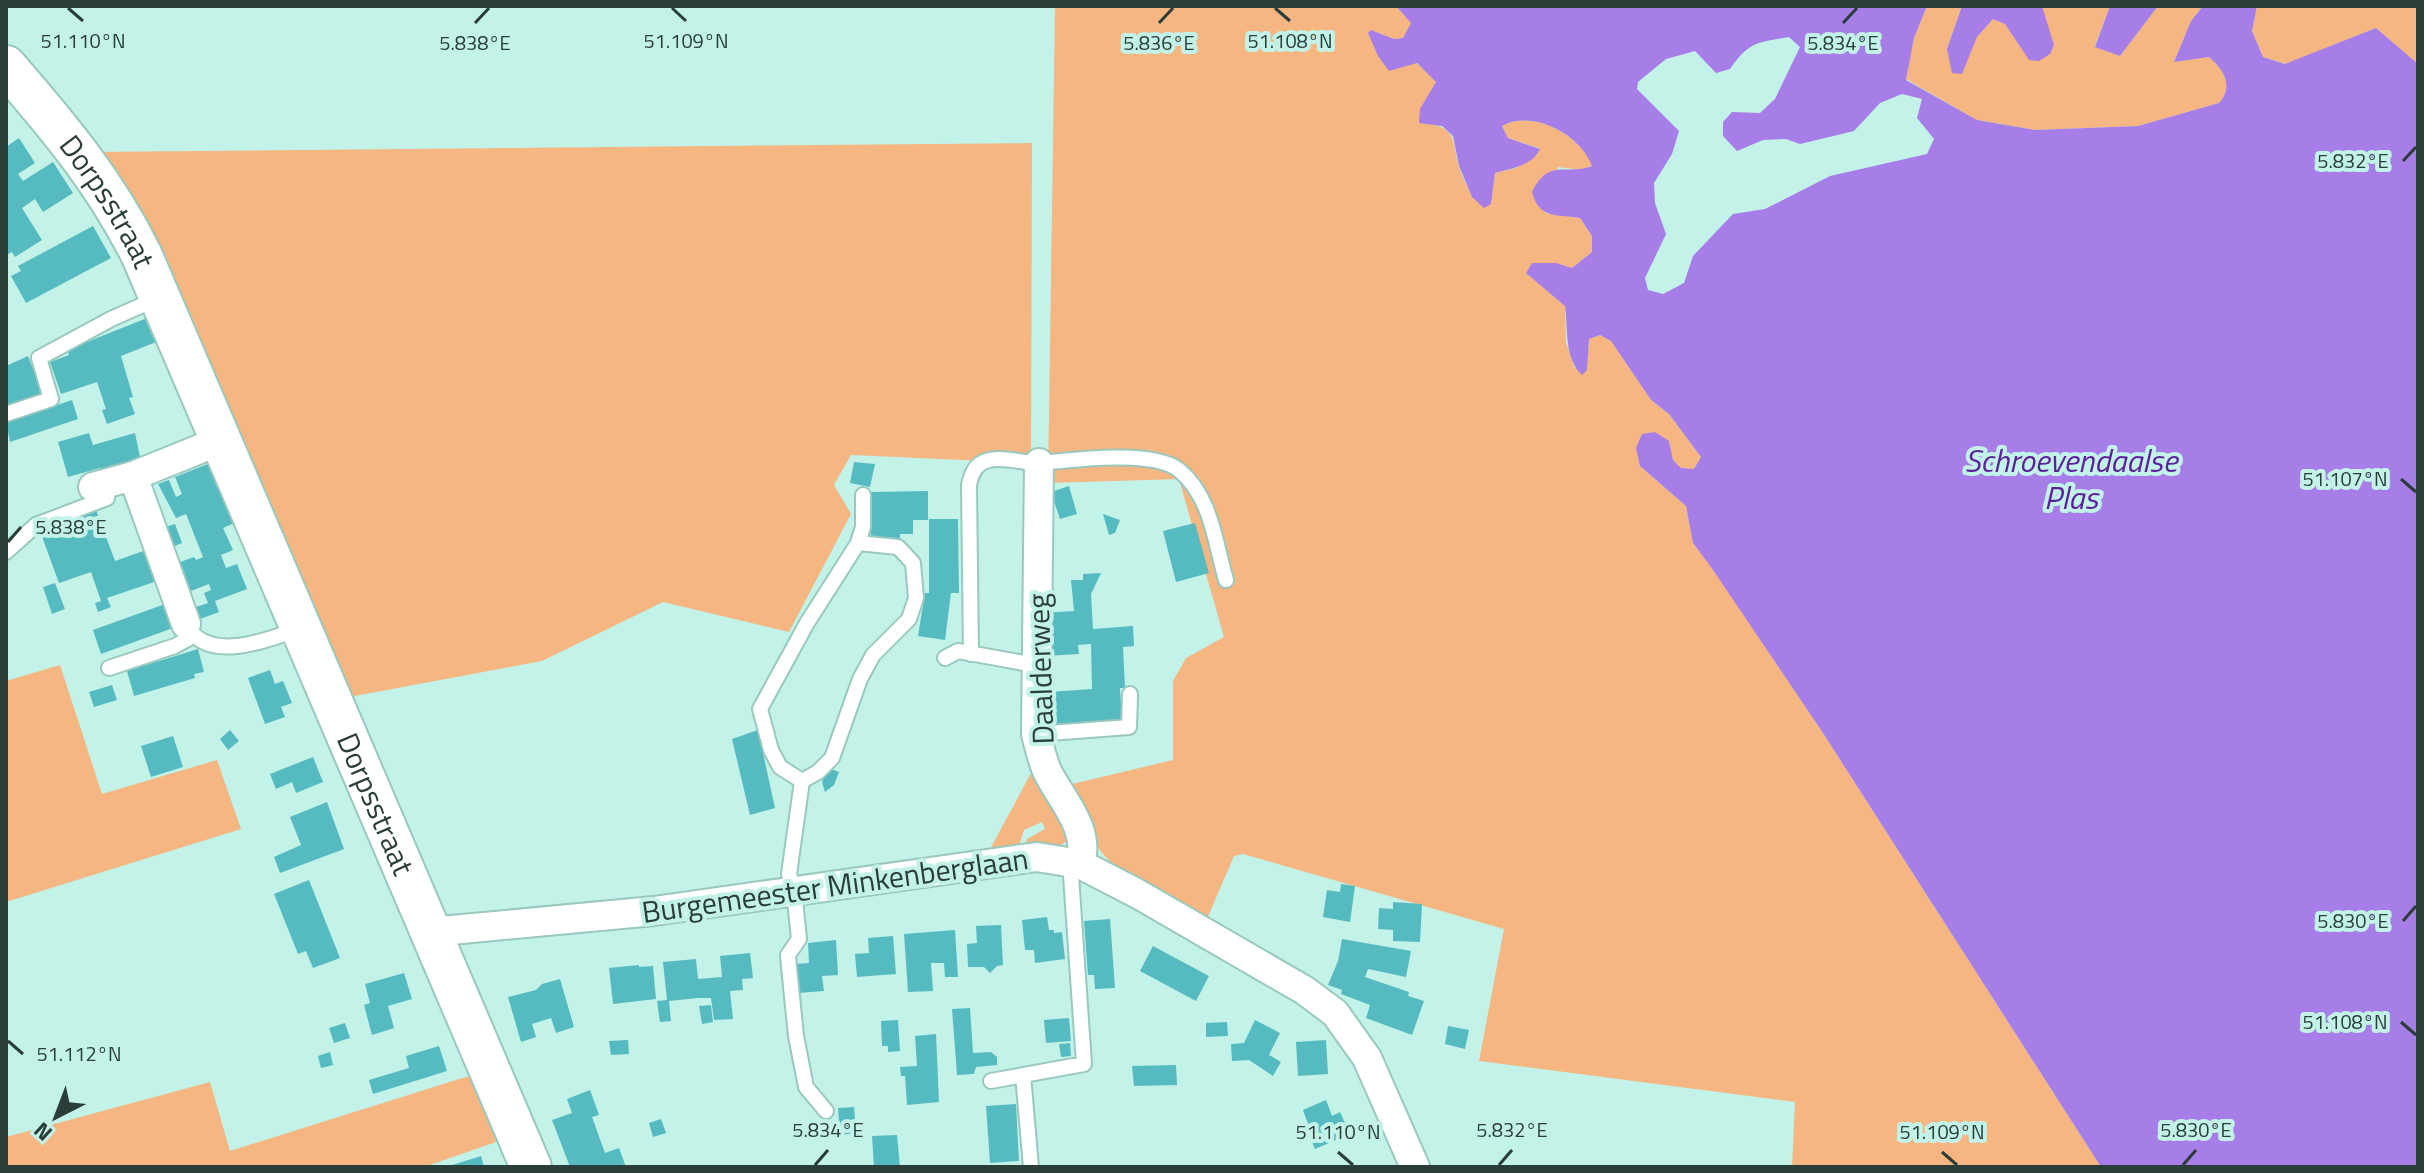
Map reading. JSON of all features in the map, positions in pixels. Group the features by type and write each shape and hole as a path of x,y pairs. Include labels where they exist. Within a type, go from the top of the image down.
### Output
{"street":[{"name":"Dorpsstraat","path":"6,66 71,141 123,217 222,440 531,1167"},
{"path":"98,486 133,476 222,440"},
{"name":"Daalderweg","path":"1039,463 1036,734 1047,770 1078,824 1085,850 1075,863"},
{"path":"133,476 189,630"},
{"name":"Burgemeester Minkenberglaan","path":"430,932 654,911 1037,857 1075,863 1138,894 1304,990 1335,1013 1367,1058 1415,1167"}],"lane":[{"path":"6,414 51,399 39,358 111,319 160,298"},
{"path":"971,654 969,485 972,473 980,464 992,460 1039,463 1059,459 1121,458 1153,461 1177,468 1203,496 1226,580"},
{"path":"6,552 36,525 107,498 98,486"},
{"path":"802,781 780,767 771,750 760,709 807,623 858,543 863,527 863,495"},
{"path":"802,781 818,772 832,758 860,679 873,655 909,619 916,598 913,563 898,547 858,543"},
{"path":"109,668 175,646 189,630 210,645 237,646 274,638 300,628"},
{"path":"945,658 958,651 1035,665"},
{"path":"1036,734 1129,727 1130,694"},
{"path":"802,781 789,874 799,939 788,955 796,1036 806,1087 826,1111"},
{"path":"991,1081 1084,1064 1075,863"},
{"path":"1023,1075 1031,1167"}],"shaded area":[{"path":"1055,6 1396,6 1412,23 1403,38 1394,39 1371,30 1428,72 1436,82 1431,91 1430,123 1446,130 1453,139 1460,171 1472,197 1491,204 1495,173 1516,168 1537,155 1539,148 1508,138 1502,126 1528,121 1541,123 1577,144 1593,165 1582,170 1558,167 1545,213 1580,218 1592,236 1592,252 1572,268 1555,263 1527,273 1565,306 1566,342 1575,369 1588,354 1589,339 1600,335 1611,341 1651,400 1669,414 1701,457 1694,469 1681,468 1673,460 1669,441 1640,466 1686,506 1693,543 1823,733 2101,1167 1792,1167 1795,1102 1479,1061 1504,929 1243,854 1234,856 1207,919 1112,864 1096,846 1064,786 1173,760 1173,681 1186,658 1224,637 1179,479 1048,483"},
{"path":"1927,6 1962,6 1947,49 1977,37 1993,19 2005,24 2029,59 2045,21 2042,6 2110,6 2095,46 2120,56 2158,6 2203,6 2191,21 2174,62 2209,57 2223,73 2226,90 2219,103 2138,126 2035,130 1977,120 1906,79 1914,38"},
{"path":"2257,6 2418,6 2418,64 2376,28 2286,64 2263,57 2252,31"},
{"path":"1032,143 1031,463 851,455 834,485 851,514 789,632 663,602 542,661 344,698 91,152"},
{"path":"60,665 102,794 217,760 241,829 6,902 6,681"},
{"path":"1036,764 1069,839 1058,848 1025,847 1027,839 1045,829 1042,822 1024,830 1018,849 988,853"},
{"path":"472,1075 496,1142 424,1167 6,1167 6,1137 210,1082 230,1151"}],"water":[{"name":"Schroevendaalse Plas","path":"1396,6 1927,6 1914,38 1906,80 1977,120 2035,130 2138,126 2219,103 2226,90 2225,78 2209,57 2174,62 2191,21 2203,6 2257,6 2252,31 2263,57 2285,64 2376,28 2418,64 2418,1167 2101,1167 1823,733 1693,543 1686,506 1640,466 1636,448 1642,434 1655,432 1669,441 1673,460 1681,468 1694,469 1701,457 1669,414 1651,400 1611,341 1600,335 1589,339 1587,370 1582,375 1572,361 1565,306 1526,273 1532,263 1556,263 1572,268 1592,252 1592,236 1580,218 1544,211 1532,192 1538,181 1552,171 1592,166 1586,155 1567,135 1541,123 1514,122 1502,126 1508,138 1540,149 1527,163 1495,173 1491,204 1484,208 1472,197 1459,166 1453,136 1442,126 1419,123 1420,109 1436,82 1417,63 1389,71 1368,33 1371,30 1394,39 1403,38 1411,23","holes":["1789,37 1800,47 1775,99 1760,113 1732,112 1723,122 1723,136 1737,151 1763,140 1786,139 1800,144 1854,131 1880,103 1902,94 1922,99 1917,118 1934,139 1927,154 1830,176 1765,209 1733,214 1693,256 1684,283 1663,294 1648,290 1645,278 1666,234 1655,203 1654,183 1672,154 1679,131 1637,89 1638,82 1666,59 1695,51 1716,73 1730,69 1743,53 1762,42"]},
{"path":"1962,6 2042,6 2054,45 2050,54 2039,61 2029,60 2005,24 1993,19 1977,37 1962,74 1952,73 1947,49"},
{"path":"2110,6 2158,6 2120,56 2095,47"}],"building":[{"path":"19,138 35,163 18,174 23,181 53,162 73,193 43,212 35,199 22,208 42,240 15,257 12,252 6,255 6,147"},
{"path":"93,226 111,258 26,303 11,276 21,271 18,266"},
{"path":"147,318 156,342 121,356 135,414 107,424 102,410 106,409 97,382 61,394 50,362 69,355 67,350"},
{"path":"28,356 43,394 6,408 6,366"},
{"path":"72,400 78,419 10,442 6,422"},
{"path":"89,433 93,445 135,433 141,462 103,476 100,468 68,477 58,442"},
{"path":"854,462 875,464 870,487 850,483"},
{"path":"210,463 234,523 223,528 233,550 221,555 226,568 237,564 247,589 215,601 219,612 200,619 196,607 208,603 204,593 211,590 209,584 191,591 175,564 203,557 186,514 176,518 158,484 169,480 176,497 182,494 175,477"},
{"path":"1069,486 1077,514 1060,519 1051,492"},
{"path":"928,491 928,520 913,520 913,534 900,534 900,541 871,541 870,492"},
{"path":"96,510 115,561 146,550 157,581 107,598 111,607 98,612 95,603 101,601 91,572 59,583 40,531"},
{"path":"1103,514 1120,520 1115,533 1109,535"},
{"path":"929,519 958,519 959,593 951,593 945,640 918,636 925,593 929,593"},
{"path":"1195,523 1209,573 1176,582 1163,531"},
{"path":"175,524 182,543 170,548 162,528"},
{"path":"1101,573 1091,594 1093,629 1133,626 1134,646 1123,647 1125,688 1120,688 1122,720 1053,725 1050,692 1092,689 1091,644 1078,645 1079,654 1045,656 1042,613 1074,611 1071,580 1083,580 1083,574"},
{"path":"55,583 65,609 52,614 43,587"},
{"path":"165,604 173,628 101,654 93,630"},
{"path":"198,649 204,672 194,674 195,678 134,696 127,671"},
{"path":"270,670 275,684 283,681 292,703 281,707 285,717 265,724 248,678"},
{"path":"112,685 117,700 94,707 89,692"},
{"path":"230,730 239,741 228,750 220,739"},
{"path":"758,730 775,808 750,815 732,739"},
{"path":"173,736 183,767 151,777 141,746"},
{"path":"313,757 323,782 296,793 292,782 276,789 270,774"},
{"path":"828,768 839,772 834,785 825,792 822,782"},
{"path":"327,802 344,849 280,873 274,857 301,845 290,817"},
{"path":"309,880 340,958 313,968 306,951 298,954 274,894"},
{"path":"1341,884 1355,886 1350,922 1323,917 1327,890 1340,892"},
{"path":"1393,902 1422,904 1420,942 1393,941 1393,930 1378,929 1379,908 1393,909"},
{"path":"1047,917 1049,930 1062,932 1065,959 1035,963 1034,950 1025,950 1022,920"},
{"path":"1110,919 1115,988 1095,989 1094,975 1088,975 1084,921"},
{"path":"1001,925 1003,965 990,973 984,967 968,967 967,944 977,943 976,926"},
{"path":"955,930 958,977 945,977 944,963 931,963 933,991 908,992 904,934"},
{"path":"893,936 896,974 857,977 855,954 869,953 868,938"},
{"path":"1342,939 1411,951 1406,977 1368,969 1365,977 1409,992 1408,996 1424,1001 1412,1035 1366,1018 1370,1005 1341,994 1342,990 1328,985 1338,961"},
{"path":"836,940 838,975 822,976 824,991 798,993 796,964 809,963 808,943"},
{"path":"1153,946 1209,976 1196,1001 1140,971"},
{"path":"750,953 753,978 742,979 743,990 730,991 733,1019 714,1020 711,998 698,998 669,1001 671,1021 660,1022 657,1001 667,1000 663,962 696,959 698,979 722,977 720,956"},
{"path":"653,966 656,999 613,1004 609,968"},
{"path":"404,973 412,999 388,1006 394,1028 372,1035 364,1005 370,1003 365,984"},
{"path":"560,979 574,1027 556,1033 551,1018 532,1024 536,1037 521,1042 508,997 536,990 542,984"},
{"path":"711,1005 713,1022 702,1024 699,1006"},
{"path":"970,1008 973,1053 991,1052 997,1057 997,1065 976,1067 974,1074 957,1075 952,1009"},
{"path":"1069,1018 1071,1041 1046,1043 1044,1020"},
{"path":"898,1020 900,1051 888,1052 888,1046 882,1046 881,1021"},
{"path":"1255,1020 1280,1033 1269,1055 1281,1062 1273,1076 1249,1060 1232,1061 1231,1044 1244,1043"},
{"path":"1227,1022 1228,1036 1206,1037 1206,1023"},
{"path":"345,1023 350,1038 334,1043 329,1028"},
{"path":"1448,1026 1469,1030 1465,1049 1445,1044"},
{"path":"936,1034 939,1102 907,1105 905,1076 901,1076 900,1067 917,1066 915,1036"},
{"path":"628,1040 629,1054 611,1055 609,1041"},
{"path":"1326,1040 1328,1074 1298,1076 1296,1042"},
{"path":"1070,1043 1071,1056 1061,1057 1059,1044"},
{"path":"439,1046 447,1071 373,1094 369,1080 409,1068 406,1056"},
{"path":"330,1052 333,1065 321,1068 318,1056"},
{"path":"1176,1065 1177,1085 1134,1086 1132,1066"},
{"path":"590,1090 599,1115 592,1117 605,1153 619,1148 626,1167 570,1167 552,1120 572,1113 567,1099"},
{"path":"1326,1100 1332,1116 1340,1112 1350,1134 1315,1149 1305,1125 1308,1124 1303,1110"},
{"path":"1016,1104 1019,1161 990,1163 986,1106"},
{"path":"854,1107 856,1133 840,1135 838,1108"},
{"path":"661,1119 666,1133 653,1137 649,1123"},
{"path":"897,1135 900,1167 874,1167 872,1136"},
{"path":"481,1156 484,1167 449,1167 449,1166"}]}
